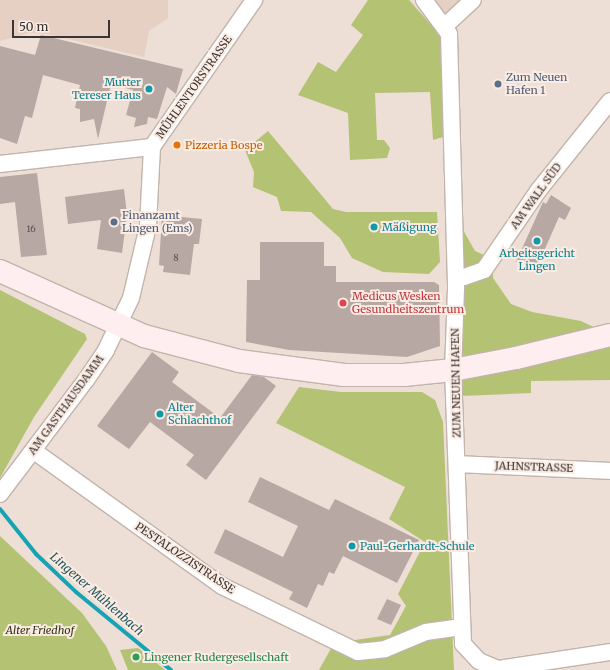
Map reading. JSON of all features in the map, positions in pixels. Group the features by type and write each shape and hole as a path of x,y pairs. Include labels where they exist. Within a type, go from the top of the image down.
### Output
{"main road":[{"path":"0,271 118,326 218,357 344,375 404,375 454,370 516,358 610,335"}],"street":[{"path":"424,0 445,26 473,0"},
{"name":"MÜHLENTORSTRASSE","path":"0,164 152,146 251,4"},
{"name":"ZUM NEUEN HAFEN","path":"445,26 449,34 450,54 456,277 454,370 463,644 479,661 498,669 610,652"},
{"name":"AM WALL SÜD","path":"456,277 484,270 538,191 610,101"},
{"name":"AM GASTHAUSDAMM","path":"2,491 34,451 86,380 118,326 131,298 144,249 152,146"},
{"name":"PESTALOZZISTRASSE","path":"34,451 222,586 358,652 385,649 426,632 462,627"},
{"name":"JAHNSTRASSE","path":"458,464 610,471"}],"shaded area":[{"path":"0,0 168,0 168,18 149,31 144,57 47,34 29,33 0,41"},
{"path":"425,0 469,0 448,27"}],"green space":[{"path":"368,0 409,0 440,35 443,137 433,140 430,92 375,93 377,140 384,140 390,148 387,158 350,160 348,113 298,95 318,62 336,72 363,35 351,25"},
{"path":"268,131 333,209 346,212 437,212 440,262 429,274 383,272 352,258 340,238 311,212 281,211 277,197 253,187 254,172 245,150"},
{"path":"458,221 475,251 493,259 493,278 511,304 532,312 581,321 610,335 610,380 531,381 531,393 461,396 463,339"},
{"path":"0,290 85,334 87,339 34,417 0,478"},
{"path":"299,387 341,392 422,392 435,400 443,422 454,670 319,670 334,643 390,635 406,606 398,594 425,542 389,519 405,487 276,423"},
{"name":"Alter Friedhof","path":"0,536 82,613 106,646 117,670 0,670"},
{"name":"Lingener Rudergesellschaft","path":"138,648 165,670 128,670 120,650"}],"building":[{"name":"Mutter Tereser Haus","path":"41,35 183,69 176,94 167,87 157,119 148,117 147,124 134,127 136,118 126,115 133,90 111,84 98,139 94,119 80,122 80,109 75,108 80,85 43,75 32,118 25,116 17,144 0,138 0,46 35,55"},
{"path":"37,173 47,255 21,257 15,202 0,204 0,177"},
{"name":"Finanzamt Lingen (Ems)","path":"124,189 127,215 122,253 97,249 101,220 68,224 65,197"},
{"name":"Arbeitsgericht Lingen","path":"551,195 571,208 565,220 559,217 537,267 516,262 543,202 546,204"},
{"path":"162,215 202,219 199,244 194,244 190,275 163,272 164,266 159,265"},
{"name":"Medicus Wesken Gesundheitszentrum","path":"260,242 324,242 324,266 336,266 336,282 434,282 439,285 440,346 407,357 289,350 246,342 247,280 260,280"},
{"name":"Alter Schlachthof","path":"152,352 179,372 172,382 220,418 252,375 264,377 276,386 206,480 186,465 194,455 150,422 129,449 97,426"},
{"name":"Paul-Gerhardt-Schule","path":"260,477 329,510 335,499 419,540 397,583 343,556 334,574 329,572 323,586 318,584 307,608 289,599 293,592 214,553 225,529 283,557 298,526 248,502"},
{"path":"387,599 401,605 391,625 377,619"}],"waterway":[{"name":"Lingener Mühlenbach","path":"0,509 36,554 76,592 171,670"}],"place":[{"name":"Zum Neuen Hafen 1","path":"498,84"},
{"name":"Mutter Tereser Haus","path":"149,89"},
{"name":"Pizzeria Bospe","path":"177,145"},
{"name":"Finanzamt Lingen (Ems)","path":"114,222"},
{"name":"Mäßigung","path":"374,227"},
{"name":"Arbeitsgericht Lingen","path":"537,241"},
{"name":"Medicus Wesken Gesundheitszentrum","path":"343,303"},
{"name":"Alter Schlachthof","path":"160,414"},
{"name":"Paul-Gerhardt-Schule","path":"352,546"},
{"name":"Lingener Rudergesellschaft","path":"136,657"}]}
